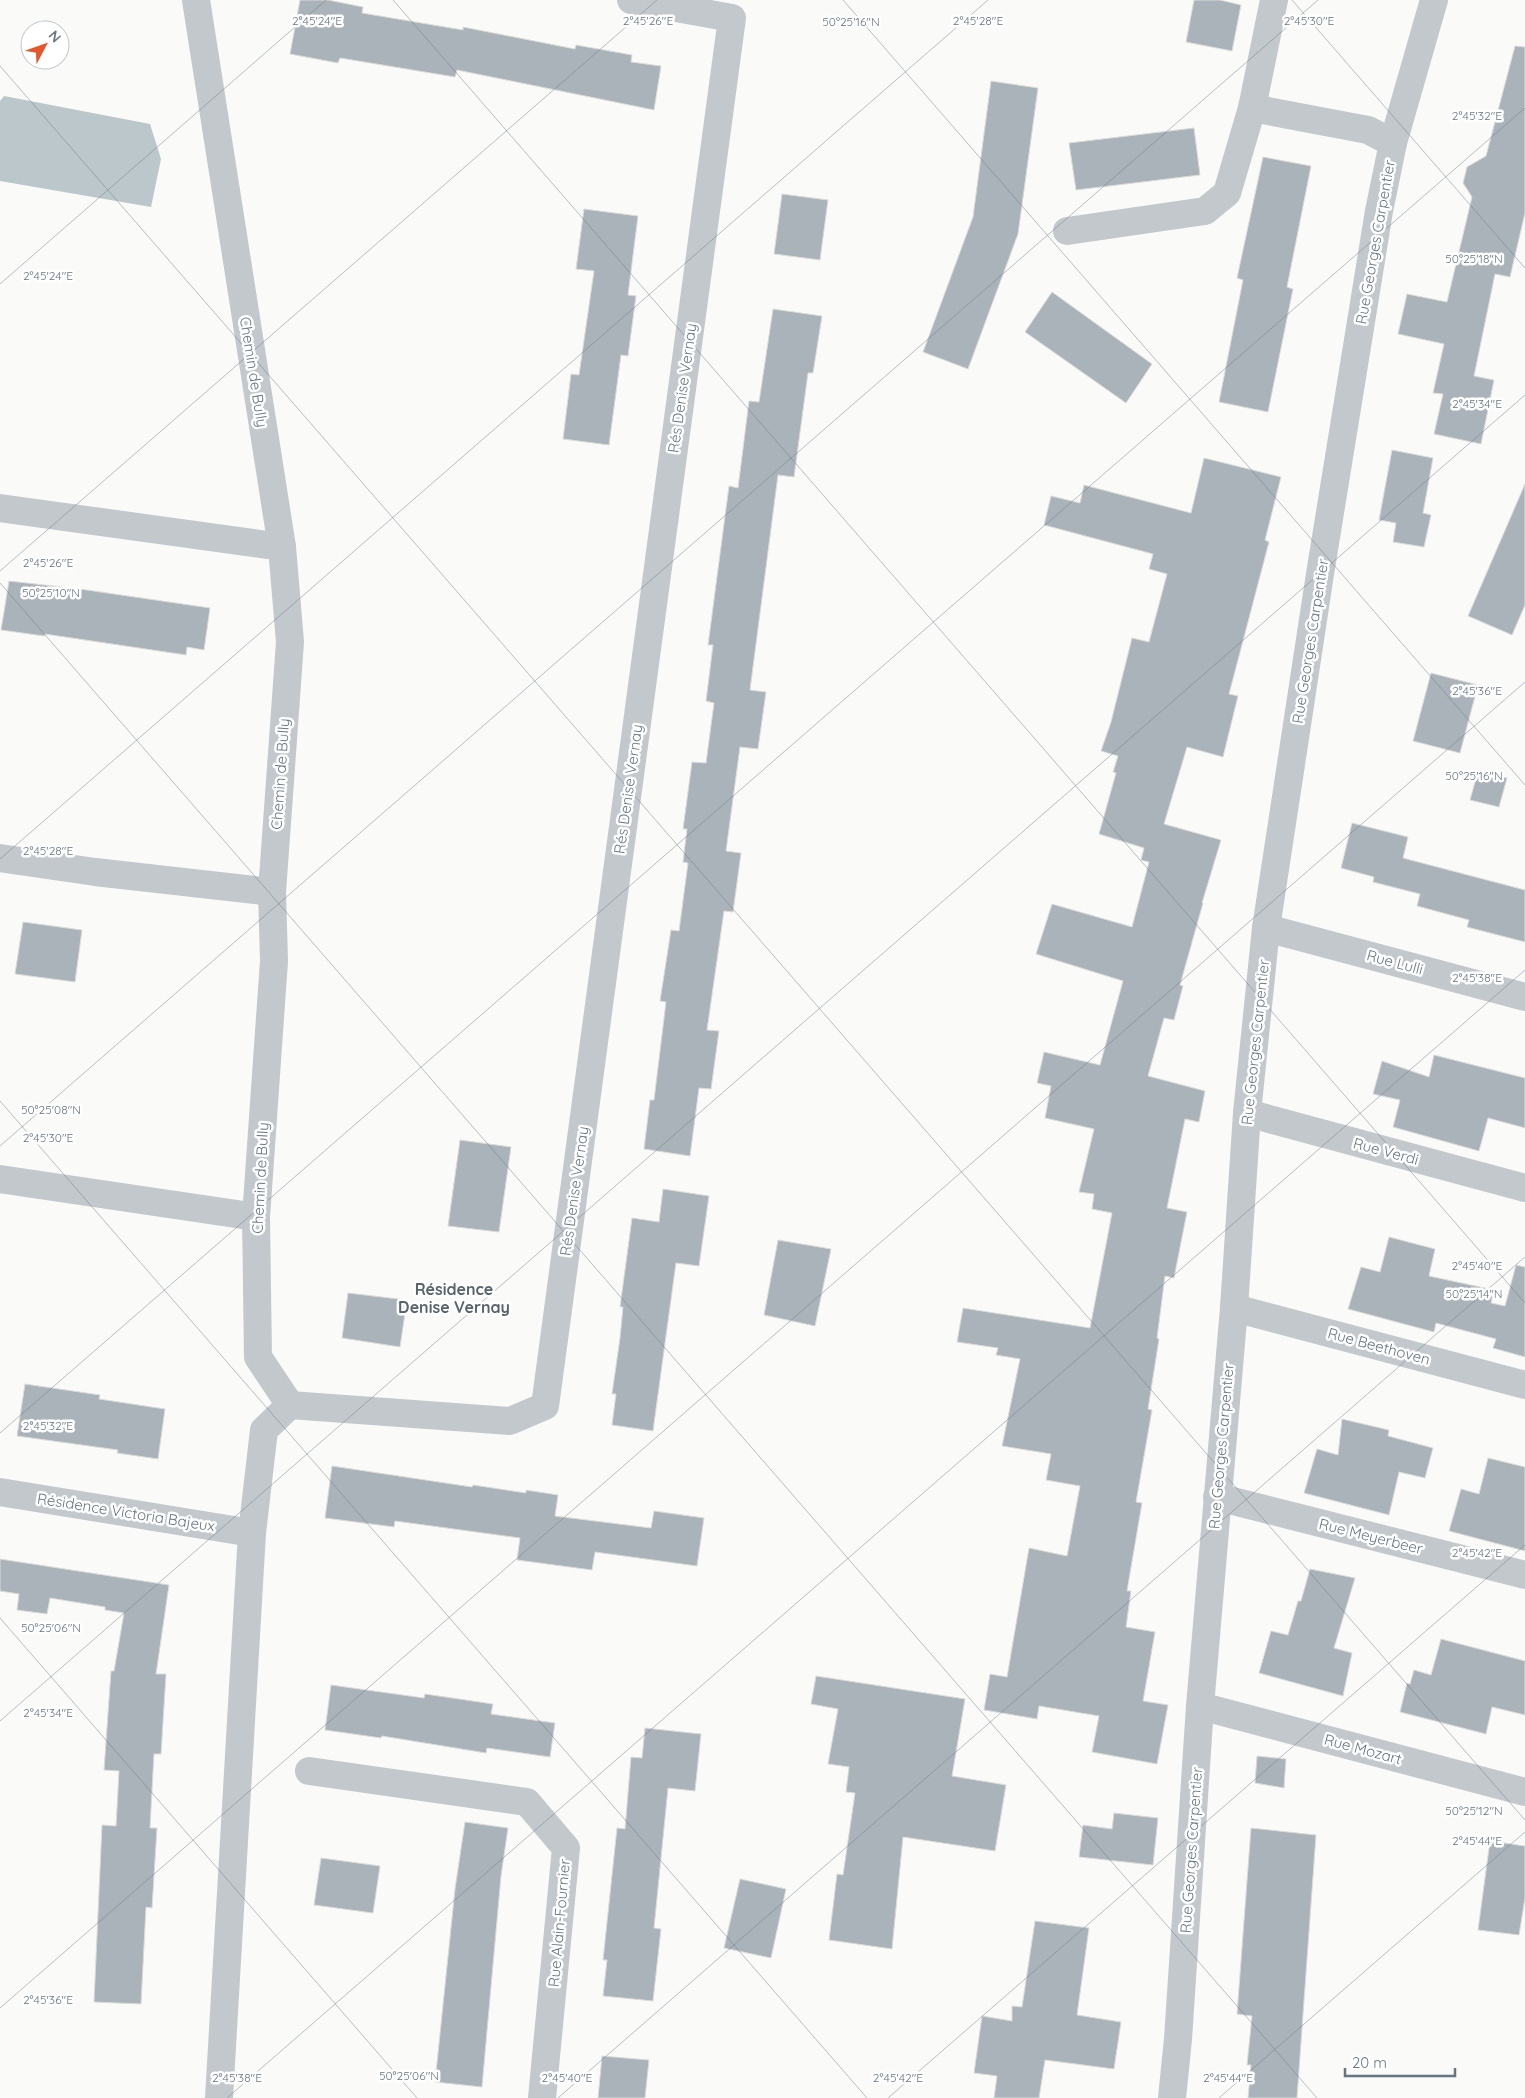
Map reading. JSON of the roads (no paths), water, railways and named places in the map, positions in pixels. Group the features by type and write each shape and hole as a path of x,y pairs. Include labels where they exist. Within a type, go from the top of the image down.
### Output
{"street":[{"name":"Chemin de Bully","path":"196,0 282,547 290,642 272,892 274,961 256,1217 258,1358 290,1405"},
{"name":"Rés Denise Vernay","path":"290,1405 510,1421 545,1406 732,18 631,0"},
{"path":"1067,231 1205,211 1227,193 1252,108 1274,0"},
{"name":"Rue Georges Carpentier","path":"1172,2098 1179,2030 1216,1497 1234,1308 1247,1113 1266,928 1320,574 1379,211 1393,143 1434,0"},
{"path":"1252,108 1368,130 1393,143"},
{"path":"0,508 282,547"},
{"path":"0,858 95,872 272,892"},
{"name":"Rue Lulli","path":"1266,928 1525,997"},
{"name":"Rue Verdi","path":"1247,1113 1525,1188"},
{"path":"0,1180 256,1217"},
{"name":"Rue Beethoven","path":"1234,1308 1525,1385"},
{"path":"219,2098 252,1533 264,1430 290,1405"},
{"name":"Résidence Victoria Bajeux","path":"0,1492 252,1533"},
{"name":"Rue Meyerbeer","path":"1216,1497 1525,1575"},
{"name":"Rue Mozart","path":"1200,1706 1525,1792"},
{"name":"Rue Alain-Fournier","path":"309,1771 527,1802 566,1848 542,2098"}],"district":[{"name":"Résidence Denise Vernay","path":"454,1298"}]}
